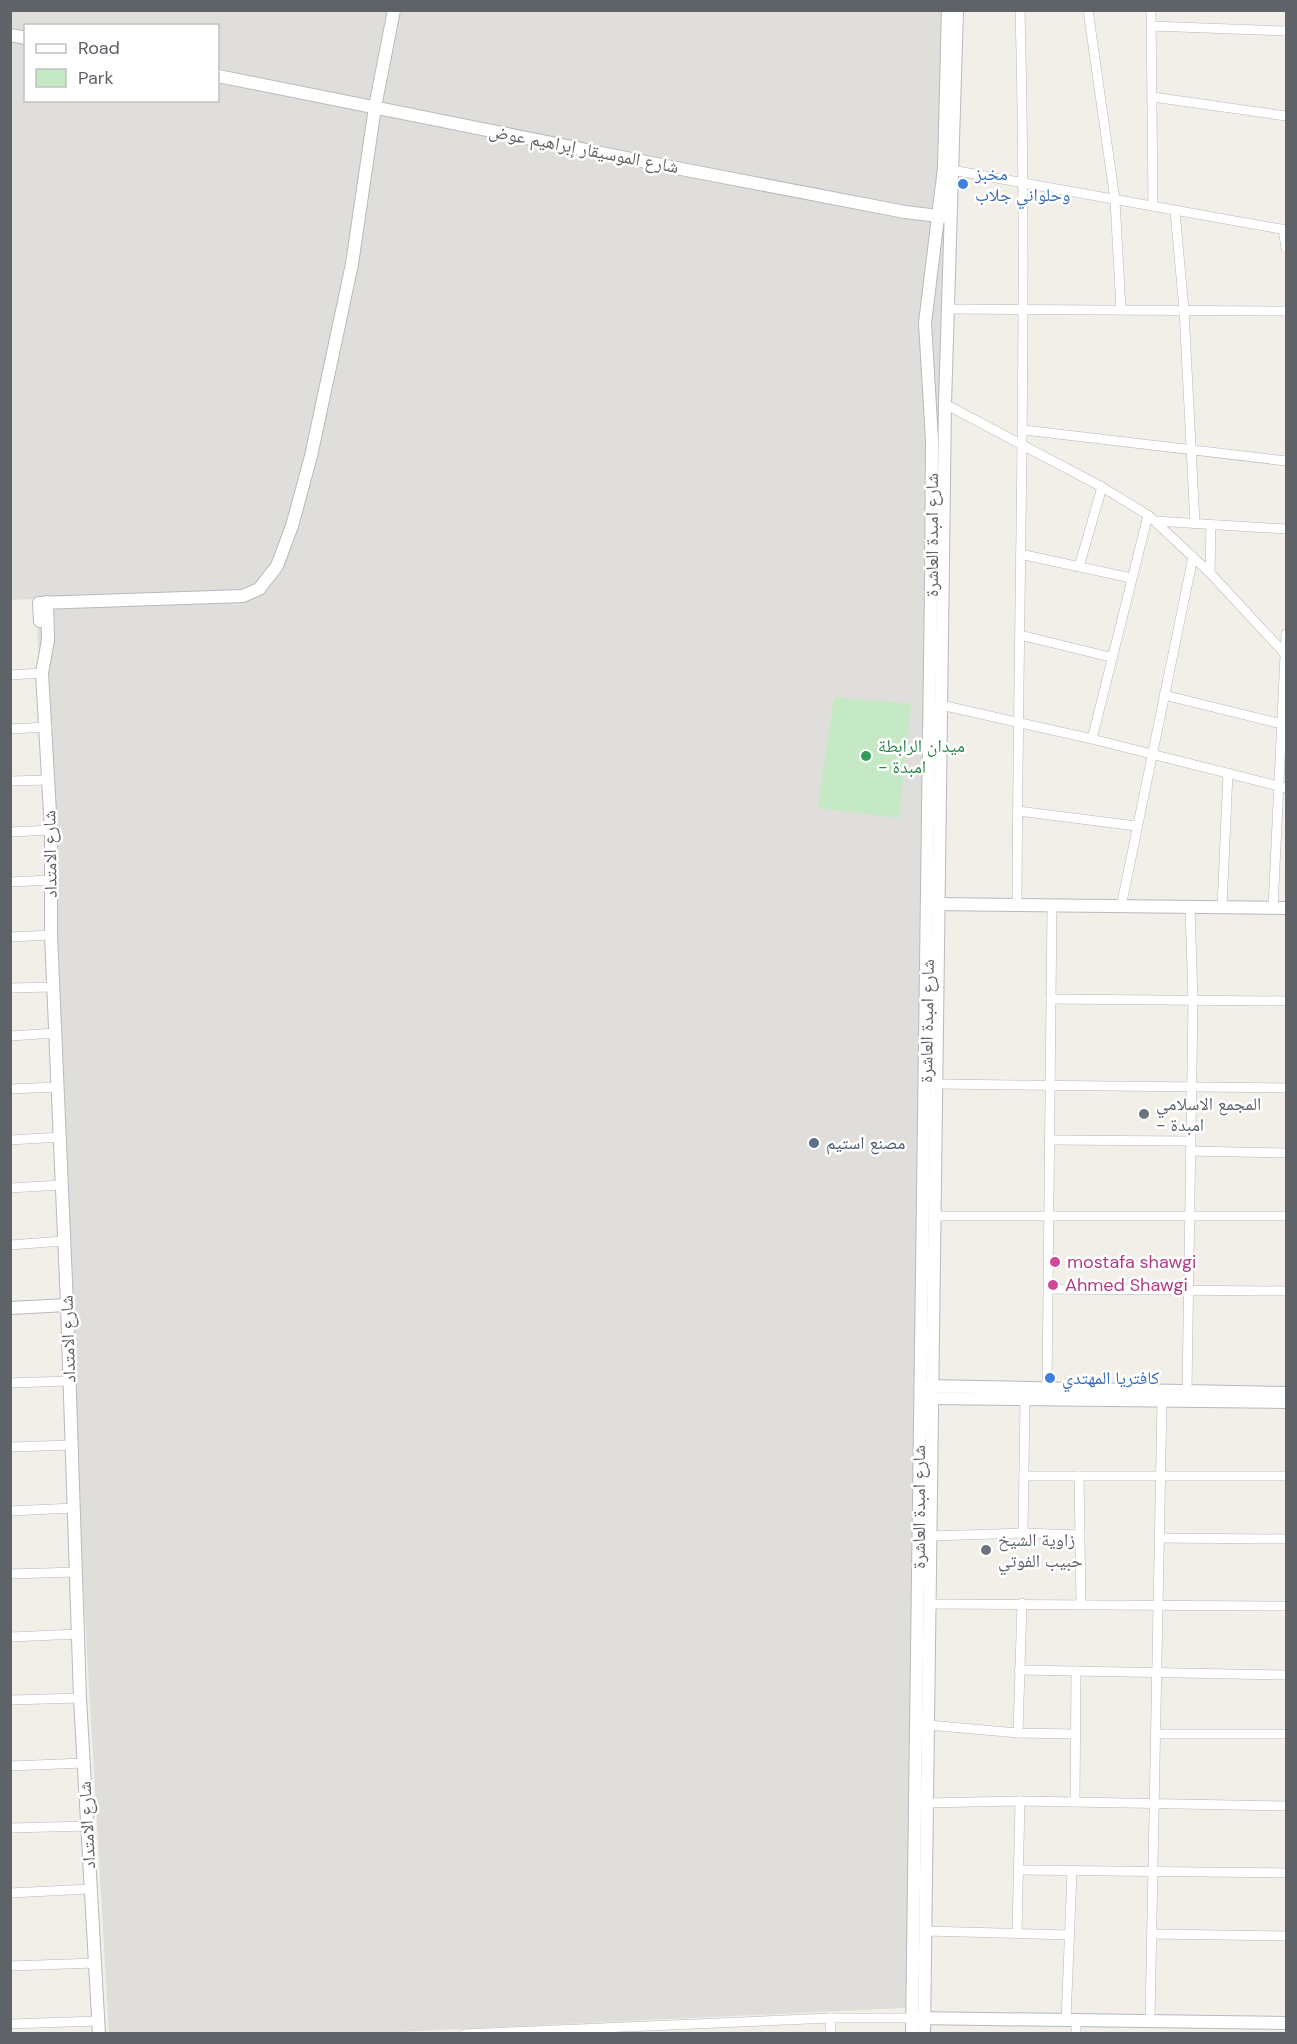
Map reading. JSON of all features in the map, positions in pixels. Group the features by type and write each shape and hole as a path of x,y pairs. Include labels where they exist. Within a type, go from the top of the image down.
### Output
{"main road":[{"path":"375,107 394,10"},
{"name":"شارع امبدة العاشرة","path":"948,10 949,169"},
{"name":"شارع امبدة العاشرة","path":"924,2034 918,2018 919,1431 928,1392 935,1216 937,1084 932,440 925,324 945,217 957,10"},
{"name":"شارع الموسيقار إبراهيم عوض","path":"219,76 704,173 945,217"},
{"name":"شارع الامتداد","path":"99,2034 80,1698 68,1305 63,1241 61,1137 51,935 51,830 47,727 42,673 46,645 42,638 43,602 243,596 259,590 271,576 292,526 311,456 352,264 375,107"},
{"name":"شارع امبدة العاشرة","path":"912,2034 918,2018 924,1931 928,1725 930,1536 928,1392 934,904 941,705 948,309 945,217"},
{"path":"934,904 1287,908"},
{"path":"10,1308 68,1305"},
{"path":"928,1392 1047,1388 1187,1391 1287,1402"},
{"path":"928,1392 1025,1400 1162,1401 1287,1393"},
{"path":"918,2018 1072,2025 1150,2021 1198,2028 1287,2023"}],"street":[{"path":"1017,906 1020,554 1024,430 1024,182 1020,10"},
{"path":"1088,10 1115,200 1121,310"},
{"path":"1151,10 1153,206"},
{"path":"1151,26 1287,31"},
{"path":"1153,97 1287,116"},
{"path":"949,169 1285,229 1287,248"},
{"path":"1175,211 1184,310 1195,524"},
{"path":"948,309 1287,311"},
{"path":"945,404 1101,487 1151,518 1210,573 1286,655"},
{"path":"1024,430 1287,461"},
{"path":"1079,567 1101,487"},
{"path":"1151,518 1195,524 1287,529"},
{"path":"1092,739 1110,657 1131,578 1151,518"},
{"path":"1210,573 1211,525"},
{"path":"1020,554 1131,578"},
{"path":"1121,907 1193,557"},
{"path":"1274,908 1282,787 1282,724 1287,634"},
{"path":"1020,635 1110,657"},
{"path":"10,675 42,673"},
{"path":"1164,695 1282,724"},
{"path":"941,705 1019,721 1282,787"},
{"path":"10,729 47,727"},
{"path":"1222,907 1228,773"},
{"path":"10,781 49,780"},
{"path":"1017,811 1136,826"},
{"path":"10,832 51,830"},
{"path":"10,882 51,880"},
{"path":"1047,1388 1052,906"},
{"path":"1187,1391 1193,1001 1190,907"},
{"path":"10,937 51,935"},
{"path":"10,988 53,987"},
{"path":"1051,999 1287,1001"},
{"path":"10,1036 56,1033"},
{"path":"937,1084 1287,1088"},
{"path":"10,1089 58,1087"},
{"path":"10,1140 61,1137"},
{"path":"1049,1140 1191,1141"},
{"path":"1191,1151 1287,1153"},
{"path":"10,1188 62,1185"},
{"path":"935,1216 1287,1216"},
{"path":"10,1245 63,1241"},
{"path":"1048,1289 1189,1288 1287,1291"},
{"path":"10,1383 69,1381"},
{"path":"1023,1533 1025,1400"},
{"path":"1150,2021 1162,1401"},
{"path":"10,1448 71,1445"},
{"path":"1024,1476 1287,1476"},
{"path":"1079,1476 1081,1604"},
{"path":"10,1511 74,1508"},
{"path":"930,1536 1023,1533 1080,1535"},
{"path":"1160,1538 1287,1539"},
{"path":"10,1574 77,1572"},
{"path":"1018,1733 1022,1603"},
{"path":"929,1604 1287,1606"},
{"path":"10,1637 79,1634"},
{"path":"1019,1670 1287,1675"},
{"path":"1075,1802 1076,1671"},
{"path":"10,1700 80,1698"},
{"path":"928,1725 1018,1733 1075,1734"},
{"path":"1155,1734 1287,1734"},
{"path":"10,1766 84,1763"},
{"path":"1017,1932 1020,1801"},
{"path":"926,1803 1020,1801 1287,1806"},
{"path":"10,1828 89,1826"},
{"path":"1019,1870 1287,1873"},
{"path":"1072,1872 1070,1935 1072,2025"},
{"path":"10,1893 90,1889"},
{"path":"924,1931 1070,1935"},
{"path":"1152,1934 1287,1935"},
{"path":"10,1966 95,1963"},
{"path":"464,2034 597,2031 830,2018 918,2018"},
{"path":"830,2018 831,2034"},
{"path":"10,2024 98,2020"},
{"path":"721,2023 722,2034"}],"shaded area":[{"path":"11,11 947,11 925,2007 376,2033 109,2033 67,1305 36,599 11,600"}],"green space":[{"name":"ميدان الرابطة - امبدة","path":"834,697 911,704 899,818 818,808"}],"place":[{"name":"مخبز وحلواني جلاب","path":"963,184"},
{"name":"ميدان الرابطة - امبدة","path":"866,756"},
{"name":"المجمع الاسلامي - امبدة","path":"1144,1114"},
{"name":"مصنع استيم","path":"814,1143"},
{"name":"mostafa shawgi","path":"1055,1262"},
{"name":"Ahmed Shawgi","path":"1053,1285"},
{"name":"كافتريا المهتدي","path":"1050,1378"},
{"name":"زاوية الشيخ حبيب الفوتي","path":"986,1550"}]}
